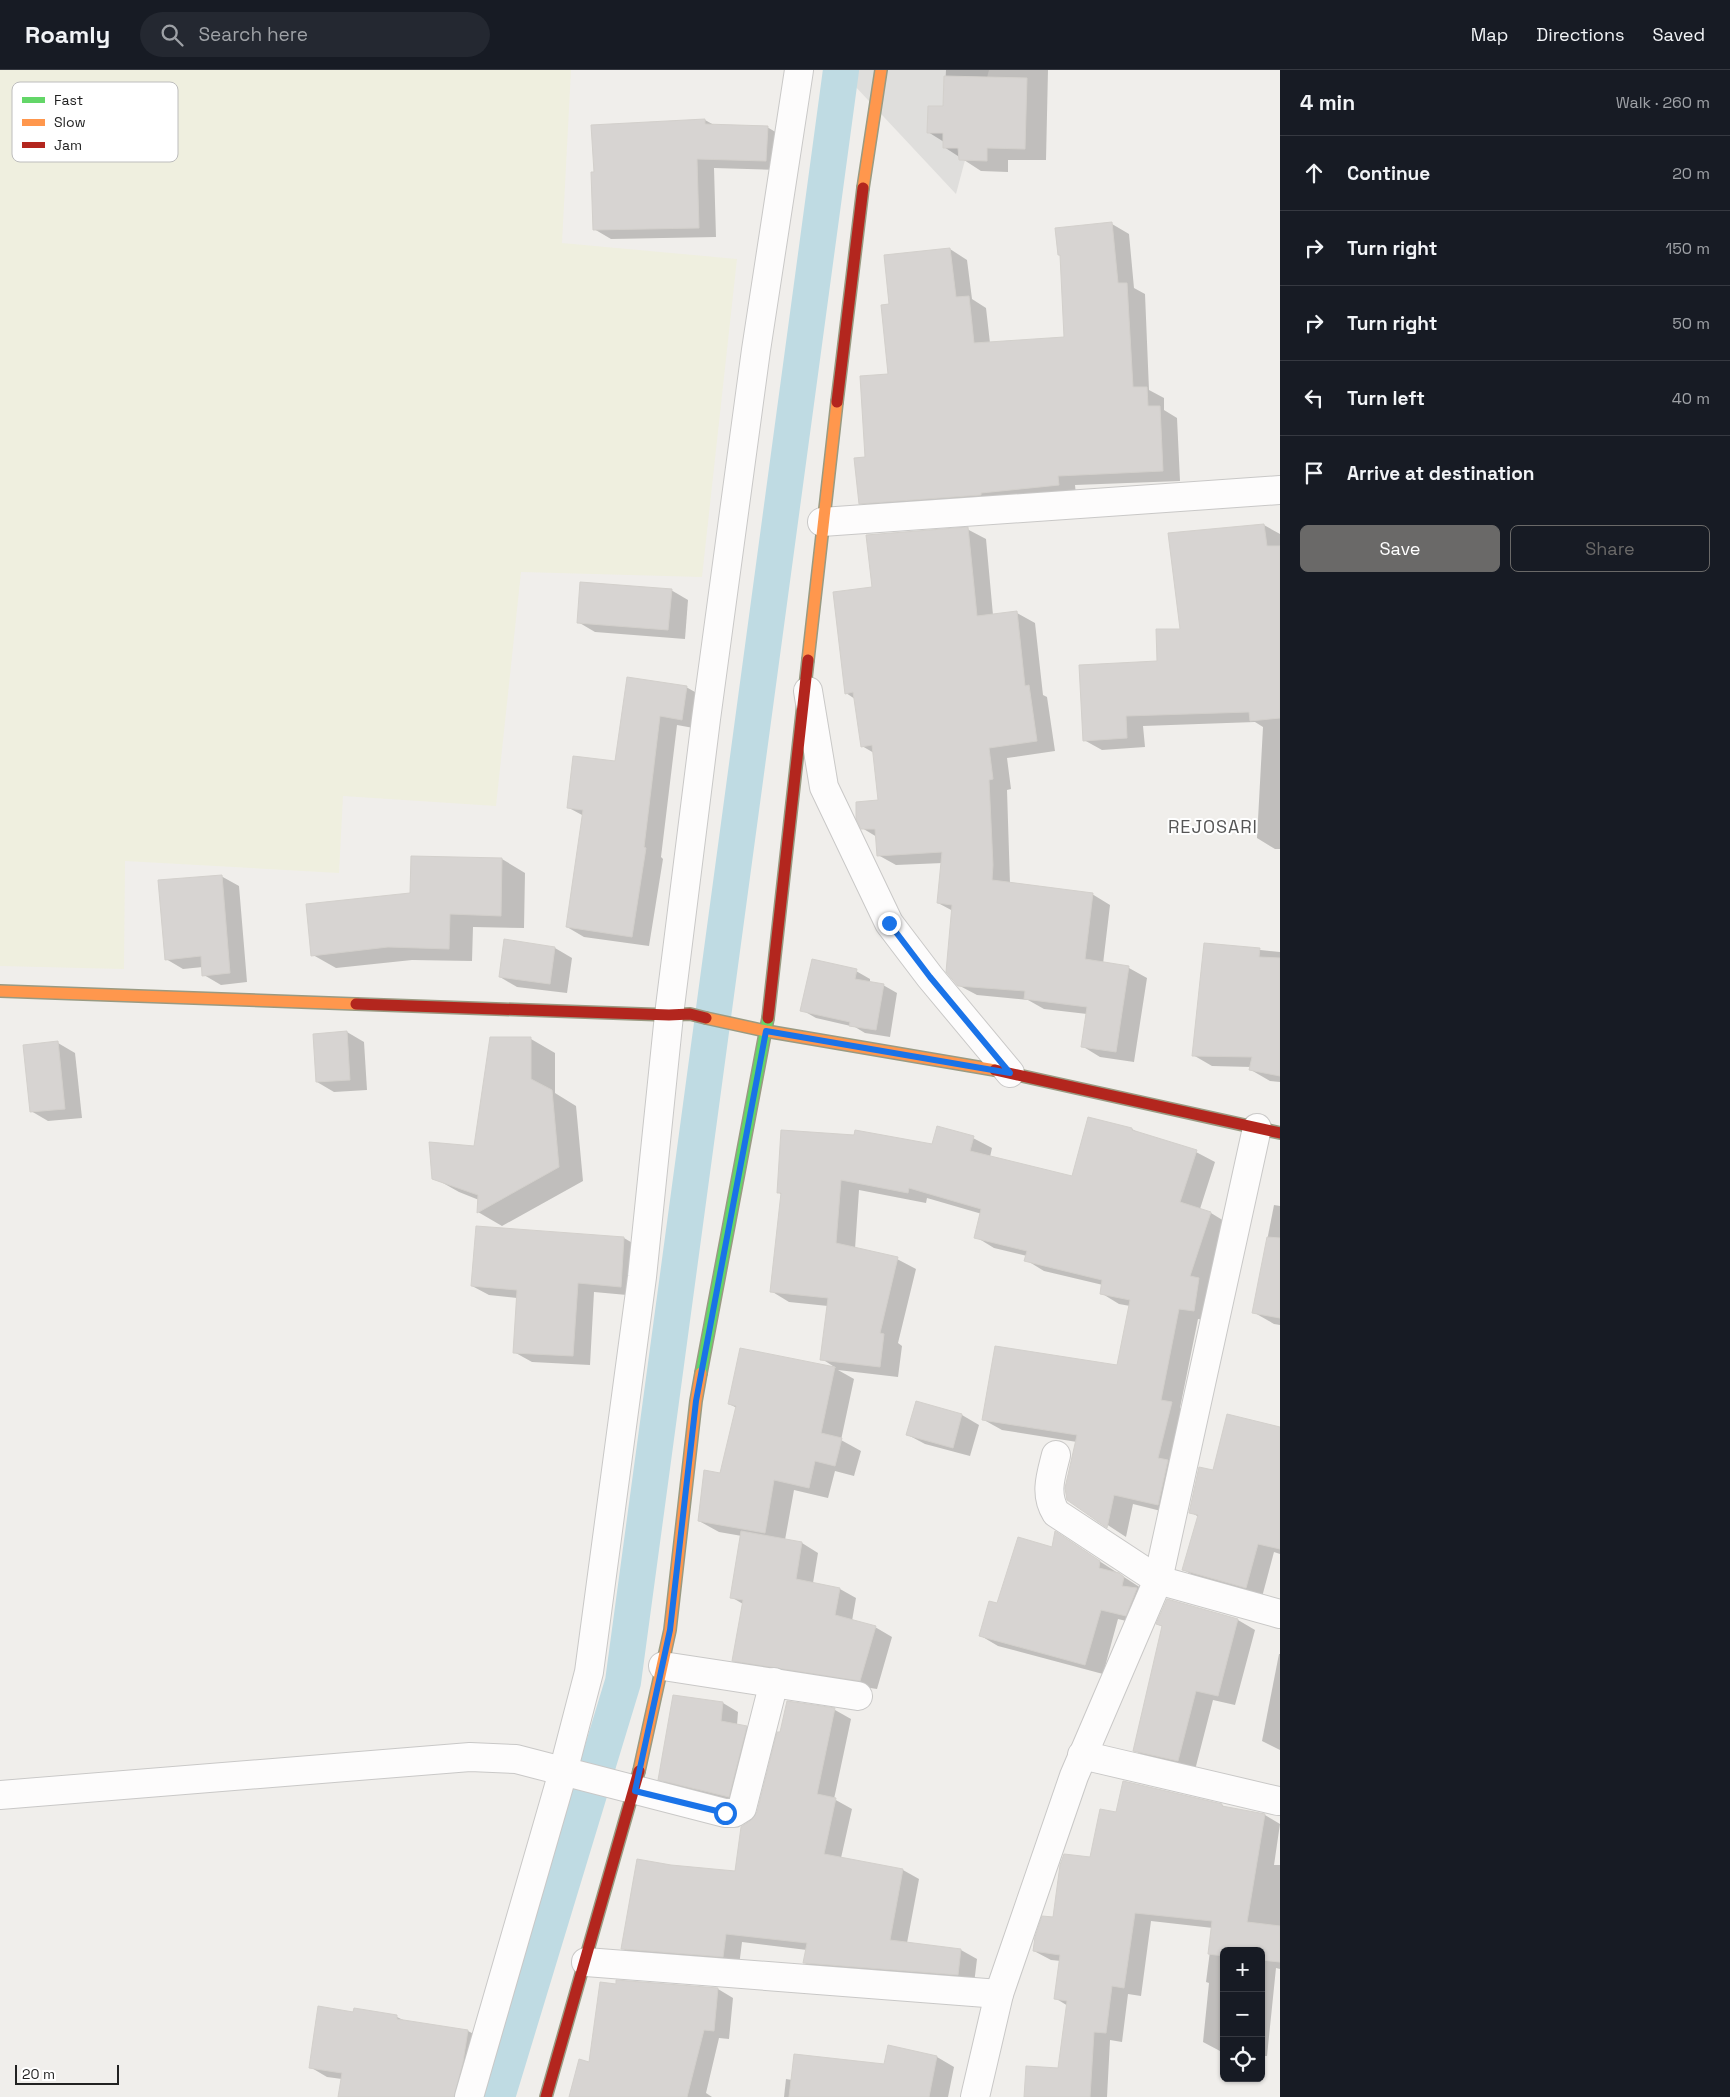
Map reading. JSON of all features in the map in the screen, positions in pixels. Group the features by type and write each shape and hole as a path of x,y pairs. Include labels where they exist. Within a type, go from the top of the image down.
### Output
{"street":[{"path":"469,2097 570,1773 589,1672 679,1014 706,719 755,359 800,70"},
{"path":"546,2097 586,1962 625,1788 663,1666 670,1630 696,1401 766,1031 857,224 881,70"},
{"path":"822,522 1280,490"},
{"path":"805,674 824,788 855,856 889,923 930,977 1010,1073"},
{"path":"0,991 679,1014 1010,1073 1268,1131 1158,1580 1082,1755 999,1994 975,2097"},
{"path":"1056,1455 1048,1490 1052,1507 1056,1513 1158,1580 1280,1614"},
{"path":"663,1666 858,1696"},
{"path":"0,1795 470,1757 516,1759 725,1813 734,1812 742,1808 774,1682"},
{"path":"1082,1755 1278,1801"},
{"path":"586,1962 999,1994"}],"shaded area":[{"path":"840,70 989,70 956,194"}],"green space":[{"path":"0,70 571,70 562,243 737,259 702,577 521,572 496,806 343,796 339,873 125,861 124,969 0,966"}],"building":[{"path":"944,76 1027,78 1025,149 987,148 987,161 959,160 958,148 943,148 943,133 927,133 928,106 943,106"},
{"path":"705,119 705,124 768,126 766,161 697,159 699,228 593,230 591,172 594,172 591,125"},
{"path":"1112,222 1118,283 1127,283 1133,387 1147,387 1148,406 1160,406 1163,471 1058,476 1059,485 981,493 981,495 859,504 854,458 865,457 860,376 888,374 881,305 889,304 884,255 950,248 956,297 969,296 974,343 1064,337 1060,255 1058,255 1055,228"},
{"path":"1264,524 1267,546 1280,546 1280,718 1250,721 1249,712 1126,716 1127,738 1083,741 1079,665 1157,661 1156,629 1180,629 1168,533"},
{"path":"968,527 977,616 1017,611 1025,686 1029,685 1037,741 989,748 993,779 989,780 992,880 1093,893 1085,959 1129,966 1116,1052 1081,1047 1087,1007 1024,999 1025,991 958,986 946,972 952,905 937,903 942,852 877,856 875,829 861,829 856,819 856,802 878,800 872,745 861,747 853,692 845,694 833,592 872,587 866,535"},
{"path":"580,582 672,589 668,630 577,623"},
{"path":"627,677 687,686 682,720 660,716 644,847 646,848 632,937 566,927 583,810 567,808 573,756 615,761"},
{"path":"411,856 502,858 501,916 450,914 449,949 388,947 311,956 306,904 410,893"},
{"path":"222,875 230,973 202,976 201,956 165,960 158,880"},
{"path":"504,939 555,947 550,984 499,977"},
{"path":"1204,943 1260,948 1259,957 1280,958 1280,1076 1249,1070 1252,1057 1192,1056"},
{"path":"812,959 857,969 855,979 884,984 876,1030 849,1026 850,1022 800,1011"},
{"path":"347,1031 350,1080 316,1082 313,1034"},
{"path":"490,1037 531,1037 531,1079 552,1090 559,1167 477,1213 478,1195 432,1179 429,1142 474,1146"},
{"path":"58,1041 65,1109 30,1112 23,1045"},
{"path":"1088,1117 1132,1128 1132,1130 1197,1150 1180,1202 1211,1212 1190,1276 1199,1278 1194,1311 1179,1309 1161,1400 1172,1402 1158,1458 1168,1460 1158,1505 1114,1495 1107,1528 1067,1500 1065,1488 1077,1435 982,1420 995,1346 1117,1365 1130,1300 1100,1294 1102,1280 1024,1261 1027,1251 974,1238 981,1209 909,1188 908,1193 841,1180 836,1243 898,1257 880,1333 884,1334 880,1367 820,1360 828,1298 770,1292 781,1193 777,1193 781,1130 854,1135 855,1130 932,1144 937,1126 974,1136 970,1151 1072,1176"},
{"path":"476,1226 624,1237 621,1287 578,1283 573,1356 513,1353 517,1290 471,1286"},
{"path":"1267,1237 1280,1238 1280,1318 1252,1313"},
{"path":"740,1348 835,1367 821,1433 842,1438 835,1466 815,1461 809,1488 774,1480 765,1533 698,1521 704,1470 720,1473 736,1406 728,1404"},
{"path":"916,1401 962,1414 953,1448 906,1435"},
{"path":"1227,1414 1280,1427 1280,1549 1258,1544 1246,1588 1182,1570 1198,1515 1189,1513 1199,1467 1213,1470"},
{"path":"741,1531 802,1542 796,1579 840,1588 835,1615 876,1626 860,1681 732,1661 743,1600 730,1598"},
{"path":"1055,1531 1100,1561 1099,1568 1119,1573 1124,1577 1122,1586 1137,1588 1126,1616 1101,1610 1085,1665 979,1636 989,1601 997,1603 1018,1537 1052,1547"},
{"path":"1167,1599 1238,1619 1218,1696 1196,1691 1178,1761 1133,1751 1162,1626 1156,1624"},
{"path":"673,1695 723,1702 721,1721 747,1726 729,1797 658,1780"},
{"path":"787,1701 835,1708 817,1794 836,1798 824,1854 903,1869 890,1940 961,1949 958,1975 803,1963 807,1943 726,1934 723,1957 621,1949 637,1859 671,1865 735,1871 741,1827 750,1821 757,1812 777,1732 780,1732"},
{"path":"1123,1781 1222,1804 1222,1806 1265,1814 1247,1922 1280,1926 1280,1962 1265,1960 1265,1947 1220,1947 1220,1956 1208,1954 1212,1921 1135,1913 1124,1988 1112,1986 1106,2033 1094,2032 1090,2097 1024,2097 1026,2066 1058,2068 1067,2001 1054,1999 1060,1955 1033,1951 1035,1937 1042,1916 1053,1917 1060,1865 1064,1854 1090,1857 1100,1809 1116,1812"},
{"path":"616,1980 718,1988 714,2031 704,2030 687,2097 569,2097 579,2059 589,2062 600,1982 616,1984"},
{"path":"318,2006 353,2012 354,2008 397,2015 397,2019 468,2030 463,2062 454,2097 338,2097 342,2073 309,2068"},
{"path":"888,2045 937,2056 929,2097 789,2097 794,2054 884,2064"}],"waterway":[{"path":"497,2097 623,1682 841,70"}],"traffic: fast":[{"path":"701,1373 768,1018"}],"traffic: slow":[{"path":"863,188 881,70"},
{"path":"808,660 837,402"},
{"path":"0,991 356,1004"},
{"path":"706,1018 766,1031 995,1070"},
{"path":"639,1771 670,1630 696,1401 701,1373"}],"traffic: jam":[{"path":"837,402 863,188"},
{"path":"768,1018 808,660"},
{"path":"356,1004 669,1015 690,1014 706,1018"},
{"path":"995,1070 1280,1133"},
{"path":"546,2097 639,1771"}],"district":[{"name":"REJOSARI","path":"1213,827"}],"route":[{"path":"725,1813 635,1791 670,1630 696,1401 766,1031 1010,1073 930,977 889,923"}]}
